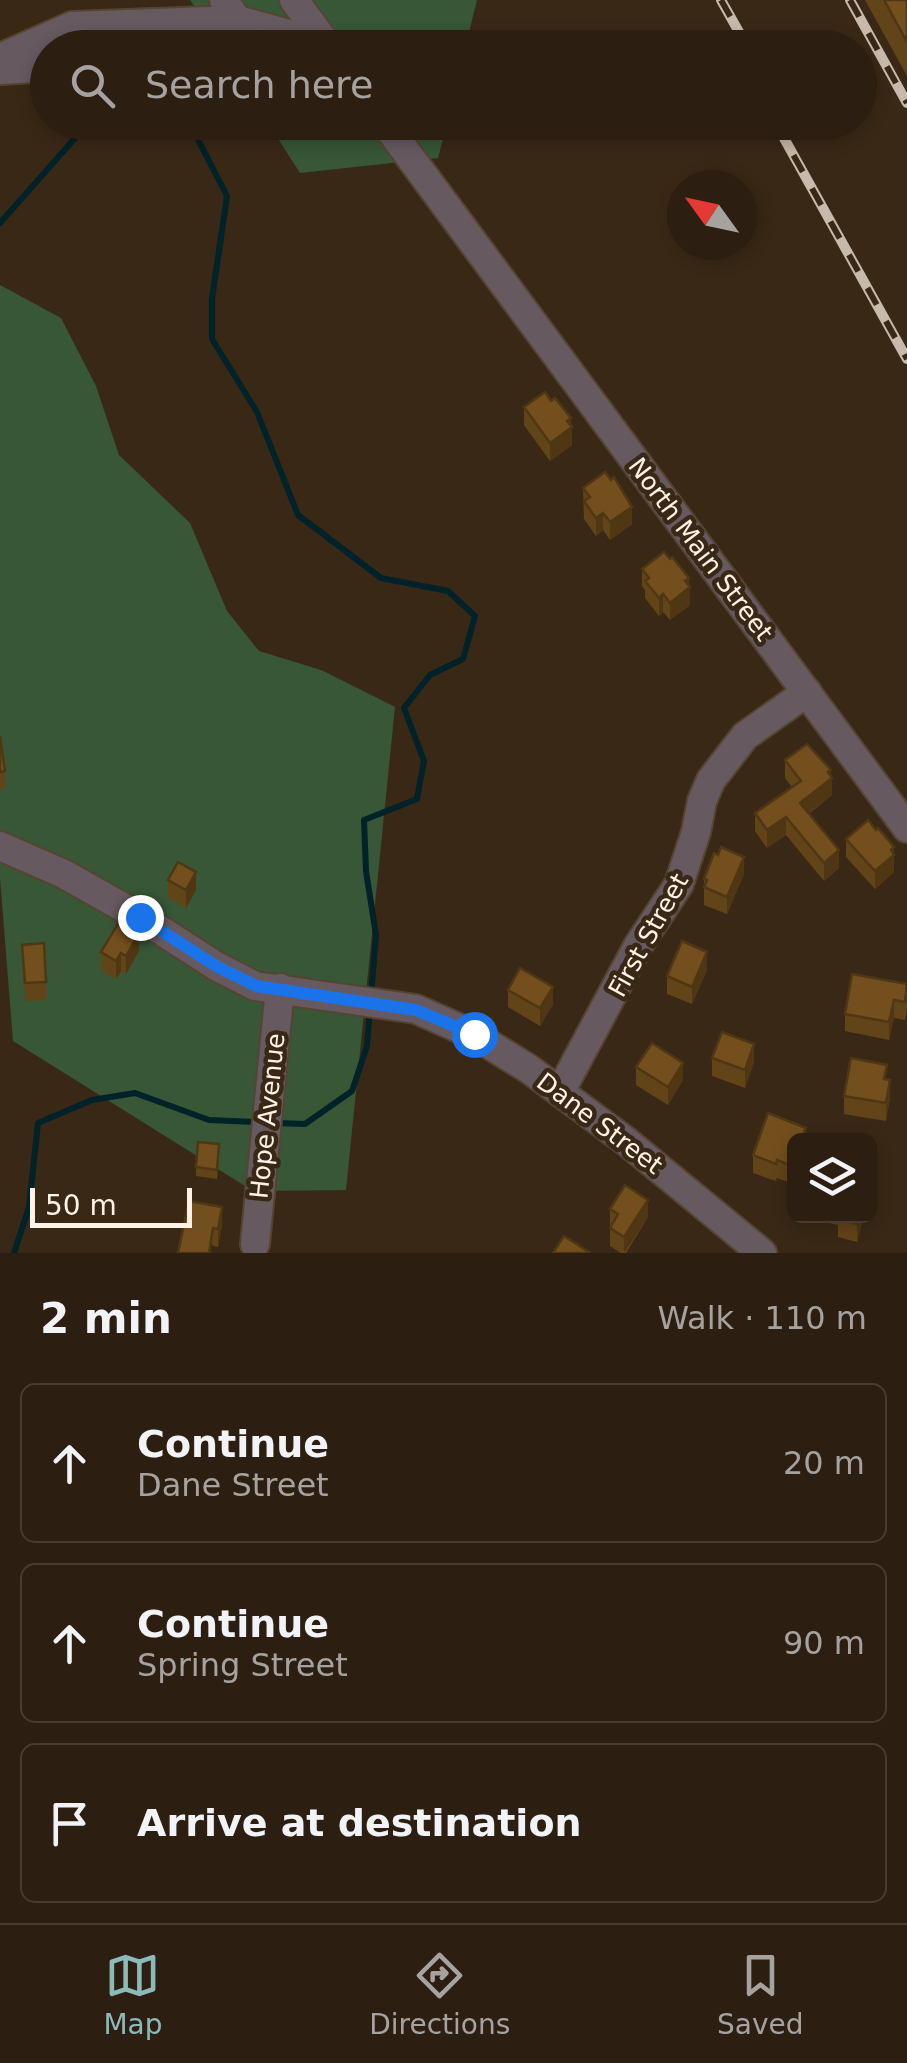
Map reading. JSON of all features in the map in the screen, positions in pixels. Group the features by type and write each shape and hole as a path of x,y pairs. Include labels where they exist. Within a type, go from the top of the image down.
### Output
{"street":[{"path":"294,0 316,30"},
{"path":"48,30 77,13 233,23 269,30"},
{"path":"0,58 30,40"},
{"path":"0,70 30,68"},
{"name":"North Main Street","path":"397,140 907,828"},
{"name":"First Street","path":"560,1092 638,946 678,884 711,780 745,736 807,692"},
{"name":"Dane Street","path":"0,846 64,874 256,986 425,1012 474,1034 626,1142 762,1253"},
{"name":"Hope Avenue","path":"255,1244 280,988"}],"green space":[{"path":"190,0 477,0 470,30 210,30"},
{"path":"279,140 443,140 438,158 300,173"},
{"path":"0,285 61,318 96,386 119,455 190,523 227,611 259,651 321,670 395,707 346,1190 253,1191 13,1041 0,878"}],"building":[{"path":"884,0 907,0 907,42"},
{"path":"545,392 571,418 567,421 572,427 550,443 524,407"},
{"path":"605,472 611,480 614,477 632,507 610,522 603,513 596,518 584,501 590,497 583,488"},
{"path":"664,552 689,578 685,581 690,587 670,603 663,594 659,598 645,581 649,578 642,569"},
{"path":"0,736 5,771 0,772"},
{"path":"807,744 831,770 828,772 832,778 800,803 839,850 824,863 786,817 767,830 755,813 801,781 785,760"},
{"path":"868,820 894,847 894,855 875,871 846,839"},
{"path":"721,847 744,857 727,897 704,887 714,853 718,855"},
{"path":"178,862 196,872 186,890 168,880"},
{"path":"119,922 139,933 126,956 121,953 116,961 101,952"},
{"path":"682,941 707,952 692,987 667,976"},
{"path":"44,943 46,982 25,983 22,945"},
{"path":"520,968 553,987 540,1008 508,990"},
{"path":"852,974 907,984 905,1002 894,1000 889,1022 845,1014"},
{"path":"722,1032 754,1044 745,1070 712,1058"},
{"path":"652,1043 683,1063 668,1087 636,1067"},
{"path":"851,1058 887,1065 884,1079 890,1080 886,1103 844,1096"},
{"path":"768,1113 806,1128 804,1133 787,1133 787,1164 753,1155"},
{"path":"198,1142 219,1144 217,1170 196,1167"},
{"path":"625,1185 648,1200 624,1237 610,1228 618,1214 610,1209"},
{"path":"189,1201 222,1207 209,1253 178,1253"},
{"path":"564,1236 589,1252 553,1253"}],"waterway":[{"path":"0,223 73,140"},
{"path":"198,140 227,196 212,299 212,339 257,412 298,515 381,578 448,591 475,616 463,659 430,675 404,708 424,761 417,799 364,820 366,871 376,935 371,995"},
{"path":"276,1123 305,1124 352,1091 367,1046 370,1008"},
{"path":"14,1253 29,1207 38,1123 92,1100 135,1093 209,1120 258,1122"}],"railway":[{"path":"721,0 738,30"},
{"path":"850,0 867,30"},
{"path":"877,49 907,103"},
{"path":"785,140 907,359"}],"route":[{"path":"140,917 216,966 256,986 416,1010 474,1034"}]}
